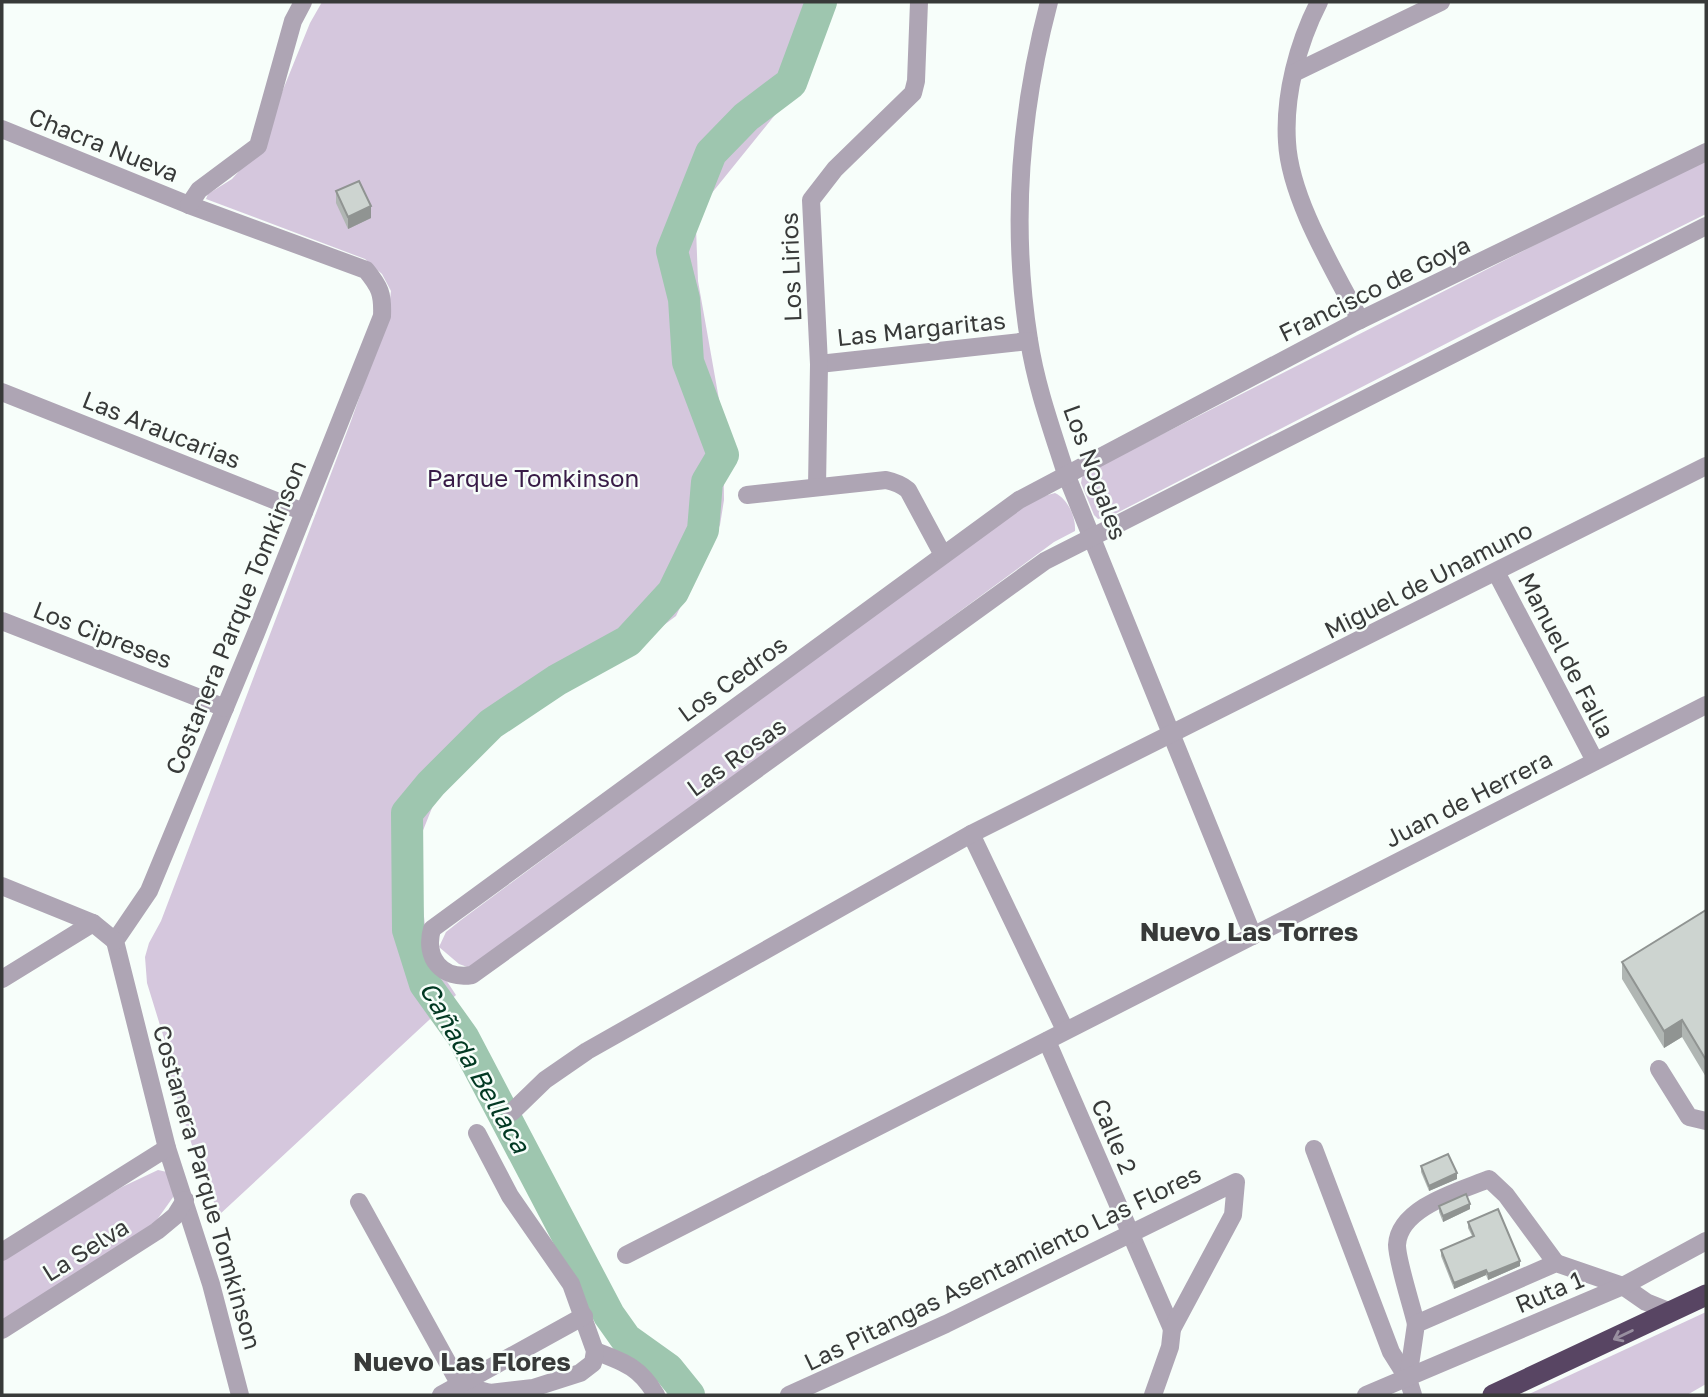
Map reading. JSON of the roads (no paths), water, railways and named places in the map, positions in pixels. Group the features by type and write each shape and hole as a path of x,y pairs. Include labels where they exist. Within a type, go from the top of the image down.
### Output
{"highway":[{"path":"1493,1395 1706,1295"}],"street":[{"path":"188,205 199,190 258,146 293,21 303,2"},
{"name":"Los Lirios","path":"817,487 819,364 811,200 835,169 913,93 916,81 919,2"},
{"name":"Los Nogales","path":"1049,2 1028,92 1020,168 1021,240 1029,341 1042,397 1066,474 1253,936"},
{"path":"1319,2 1308,24 1294,73 1287,143 1301,200 1360,320"},
{"path":"1294,73 1441,2"},
{"name":"Chacra Nueva","path":"2,129 188,205"},
{"name":"Francisco de Goya","path":"1066,474 1360,320 1706,152"},
{"name":"Costanera Parque Tomkinson","path":"188,205 366,270 377,283 383,297 382,316 149,891 115,941 167,1148 211,1284 240,1395"},
{"path":"1093,536 1706,226"},
{"name":"Las Margaritas","path":"819,364 1029,341"},
{"name":"Las Araucarias","path":"2,392 304,512"},
{"name":"Miguel de Unamuno","path":"512,1112 545,1080 587,1051 971,834 1706,466"},
{"name":"Los Cedros","path":"432,929 1019,500 1066,474"},
{"path":"747,495 886,480 901,484 908,490 943,555"},
{"name":"Las Rosas","path":"432,929 429,948 431,958 452,974 472,975 1045,561 1093,536"},
{"name":"Manuel de Falla","path":"1496,572 1594,761"},
{"name":"Los Cipreses","path":"2,621 225,708"},
{"name":"Juan de Herrera","path":"626,1255 1706,705"},
{"path":"971,834 1065,1030"},
{"path":"2,886 93,923 115,941"},
{"path":"2,979 93,923"},
{"name":"Calle 2","path":"1047,1041 1172,1329"},
{"path":"1659,1069 1689,1116 1706,1121"},
{"path":"359,1202 460,1385 490,1393 533,1388 580,1373 593,1363 595,1351 584,1316 565,1273 510,1196 477,1133"},
{"name":"La Selva","path":"2,1252 167,1148"},
{"path":"1314,1149 1391,1352 1410,1387"},
{"path":"1410,1387 1416,1324 1397,1246 1401,1227 1418,1210 1489,1179 1506,1195 1556,1264 1623,1286 1646,1302 1671,1312"},
{"name":"Las Pitangas Asentamiento Las Flores","path":"789,1395 946,1324 1236,1182 1233,1215 1172,1329"},
{"name":"La Selva","path":"2,1329 158,1231 175,1216 185,1200"},
{"name":"Ruta 1","path":"1366,1395 1410,1387 1623,1286 1706,1241"},
{"path":"1416,1324 1556,1264"},
{"path":"441,1395 584,1316"},
{"path":"1153,1395 1170,1347 1172,1329"},
{"path":"595,1351 635,1369 648,1380 656,1395"}],"waterway":[{"name":"Cañada Bellaca","path":"689,1395 668,1369 626,1339 609,1315 463,1037 425,984 408,930 407,813 431,784 491,724 557,680 628,641 673,592 703,530 707,482 723,455 688,362 684,299 672,251 711,153 746,117 791,83 821,2"}],"district":[{"name":"Nuevo Las Torres","path":"1249,931"},
{"name":"Nuevo Las Flores","path":"462,1361"}],"park label":[{"name":"Parque Tomkinson","path":"533,477"}]}
